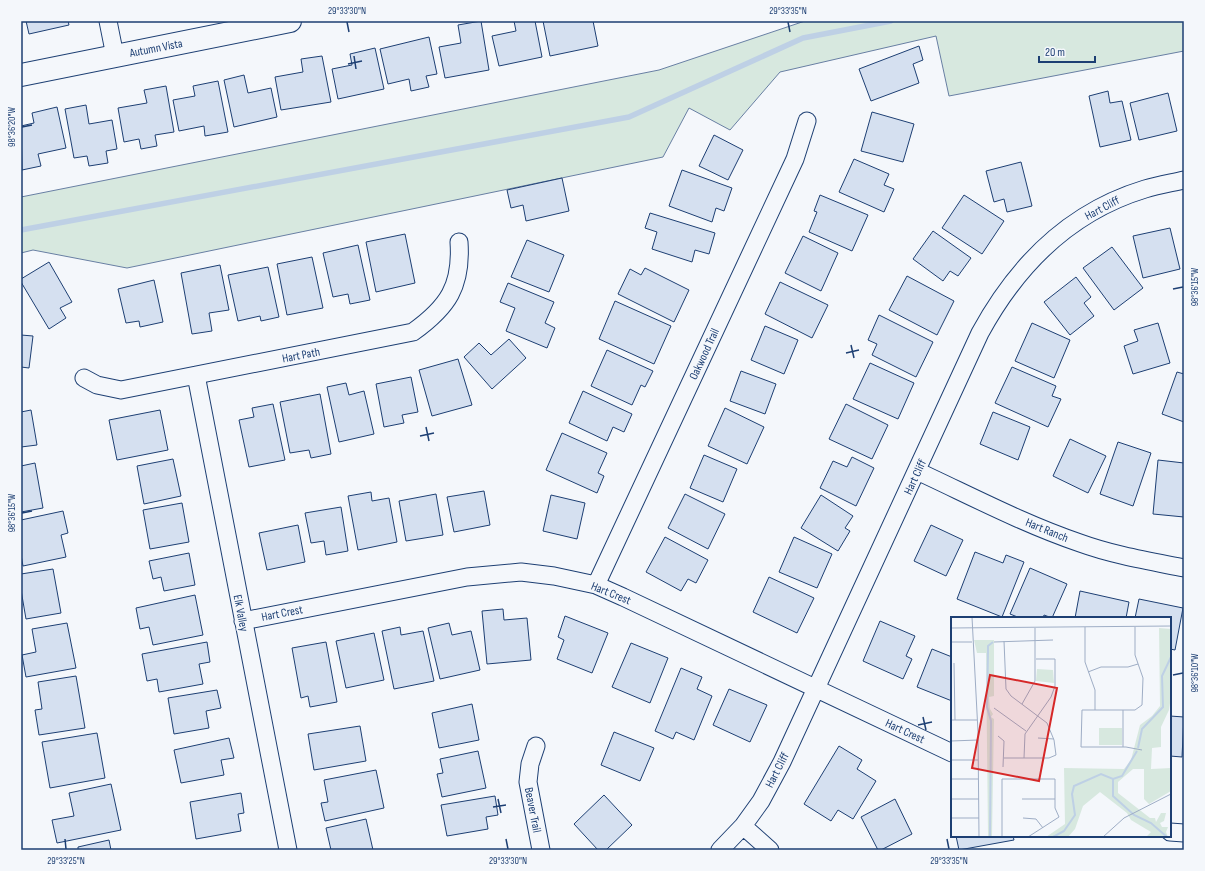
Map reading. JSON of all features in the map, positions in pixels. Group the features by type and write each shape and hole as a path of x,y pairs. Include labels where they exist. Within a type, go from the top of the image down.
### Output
{"street":[{"path":"108,21 115,56"},
{"name":"Autumn Vista","path":"21,75 290,21"},
{"name":"Oakwood Trail","path":"596,585 795,159 807,121"},
{"name":"Hart Cliff","path":"720,850 743,826 764,794 816,690 980,333 1009,285 1027,263 1053,239 1094,211 1119,198 1146,189 1184,180"},
{"name":"Hart Path","path":"84,378 97,385 121,390 412,332 432,318 442,308 454,287 460,262 459,242"},
{"name":"Elk Valley","path":"196,376 288,850"},
{"name":"Hart Ranch","path":"917,471 1080,544 1134,559 1184,568"},
{"name":"Hart Crest","path":"243,621 467,577 521,572 554,576 596,585 951,753"},
{"name":"Beaver Trail","path":"536,746 530,764 528,782 541,850"},
{"path":"743,826 770,850"},
{"path":"1171,832 1184,833"}],"shaded area":[{"path":"805,21 1184,21 1184,51 949,96 936,36 780,72 730,130 689,108 663,157 127,268 33,250 21,253 21,197 659,70"}],"building":[{"path":"26,21 68,21 69,25 29,34"},
{"path":"481,21 489,70 445,78 439,47 461,43 458,25"},
{"path":"514,21 535,21 542,57 499,66 492,36 516,31"},
{"path":"543,21 593,21 598,46 550,56"},
{"path":"429,37 437,74 426,76 429,87 411,91 409,79 388,84 380,49"},
{"path":"919,46 923,60 913,64 919,83 871,101 859,69"},
{"path":"375,48 384,89 338,99 332,69 352,65 350,54"},
{"path":"322,56 331,102 281,110 275,77 303,72 301,59"},
{"path":"244,75 248,93 271,88 277,117 234,127 224,80"},
{"path":"218,81 228,132 205,136 204,126 179,131 173,100 195,96 193,86"},
{"path":"166,86 174,132 155,135 157,146 141,149 139,139 124,142 118,108 147,103 144,90"},
{"path":"1108,91 1110,103 1122,101 1131,140 1100,147 1089,96"},
{"path":"1168,93 1177,131 1139,140 1130,103"},
{"path":"86,105 89,124 112,120 117,149 106,151 108,163 89,166 87,156 74,158 65,109"},
{"path":"57,107 66,148 38,154 41,166 22,170 21,126 34,123 32,113"},
{"path":"872,112 914,124 903,162 861,151"},
{"path":"714,135 743,150 728,180 699,166"},
{"path":"854,159 889,174 884,185 894,189 884,212 839,192"},
{"path":"1021,162 1032,206 1007,212 1004,199 994,202 986,171"},
{"path":"682,170 732,188 724,211 716,208 712,222 669,206"},
{"path":"562,178 569,211 526,221 523,205 511,208 507,190"},
{"path":"820,195 868,215 852,251 809,232 817,212 814,211"},
{"path":"964,195 1004,221 982,254 942,228"},
{"path":"650,213 715,233 709,254 695,250 692,262 652,249 657,232 645,228"},
{"path":"1170,228 1180,269 1143,278 1133,236"},
{"path":"933,231 971,258 958,276 950,271 943,281 913,259"},
{"path":"405,234 415,283 376,292 366,242"},
{"path":"803,236 838,253 821,291 785,273"},
{"path":"527,240 564,255 549,292 511,277"},
{"path":"358,245 370,300 350,304 348,294 333,297 323,253"},
{"path":"1112,247 1143,288 1114,310 1083,268"},
{"path":"312,257 323,308 287,315 277,264"},
{"path":"49,262 72,302 60,308 66,318 49,329 21,282 21,279"},
{"path":"220,265 229,310 209,313 212,331 192,334 181,273"},
{"path":"268,267 279,317 261,321 260,316 238,321 228,275"},
{"path":"645,268 689,290 674,322 618,294 630,269 641,275"},
{"path":"907,276 954,301 937,335 889,310"},
{"path":"1076,277 1091,297 1084,303 1094,316 1070,335 1044,302"},
{"path":"154,280 163,322 140,327 139,321 126,323 118,289"},
{"path":"780,282 828,305 812,338 765,314"},
{"path":"508,283 554,302 545,323 555,328 547,348 506,331 515,308 500,302"},
{"path":"615,301 671,326 654,364 599,339"},
{"path":"879,315 933,342 916,377 872,355 877,344 868,340"},
{"path":"1032,323 1070,340 1054,378 1015,361"},
{"path":"1158,323 1170,363 1133,374 1124,346 1138,341 1134,330"},
{"path":"765,326 798,340 784,374 751,360"},
{"path":"21,335 33,336 29,368 21,367"},
{"path":"509,339 526,358 492,389 464,357 479,343 491,355"},
{"path":"607,350 653,371 645,387 641,385 632,405 591,386"},
{"path":"458,359 472,405 432,416 419,370"},
{"path":"870,363 914,383 898,419 853,399"},
{"path":"1012,367 1056,386 1052,396 1061,399 1048,427 995,403"},
{"path":"741,371 776,384 765,414 730,401"},
{"path":"1177,372 1184,374 1184,422 1162,414"},
{"path":"411,377 418,412 402,415 404,423 384,427 376,384"},
{"path":"346,383 349,395 364,391 374,434 339,442 327,387"},
{"path":"583,391 632,414 624,432 613,427 607,441 569,423"},
{"path":"320,394 331,454 311,458 309,450 290,453 280,402"},
{"path":"273,404 285,460 249,467 239,420 254,417 252,408"},
{"path":"846,404 888,425 872,459 829,439"},
{"path":"725,408 764,427 747,464 708,446"},
{"path":"31,410 37,445 21,447 21,412"},
{"path":"160,410 168,450 117,460 109,420"},
{"path":"993,412 1030,427 1018,460 980,444"},
{"path":"562,433 607,453 598,473 604,476 597,493 546,470"},
{"path":"1070,439 1106,456 1088,493 1053,476"},
{"path":"1118,442 1151,453 1133,506 1100,494"},
{"path":"704,455 737,469 723,502 690,488"},
{"path":"852,457 874,468 856,506 820,488 833,461 847,467"},
{"path":"173,459 181,496 144,504 137,466"},
{"path":"1158,460 1184,463 1184,517 1153,514"},
{"path":"35,463 43,508 21,512 21,466"},
{"path":"484,491 490,525 454,532 447,497"},
{"path":"371,492 372,501 389,498 397,542 358,550 348,496"},
{"path":"436,494 443,535 406,541 399,501"},
{"path":"685,494 725,514 708,549 668,528"},
{"path":"551,495 585,503 577,539 543,531"},
{"path":"821,495 853,516 845,528 850,531 838,551 801,528"},
{"path":"182,503 189,542 150,549 143,510"},
{"path":"341,507 348,551 326,555 324,541 311,543 305,513"},
{"path":"63,511 68,533 61,535 66,557 23,566 21,555 21,520"},
{"path":"298,525 305,562 267,570 259,533"},
{"path":"931,525 963,540 946,576 914,561"},
{"path":"665,537 708,560 696,583 688,579 681,591 646,572"},
{"path":"794,537 832,554 817,588 779,572"},
{"path":"975,552 1003,563 1006,555 1024,562 1002,617 957,599"},
{"path":"189,553 195,585 164,591 161,577 153,579 149,561"},
{"path":"1030,568 1067,584 1052,617 1044,615 1043,617 1018,617 1010,614"},
{"path":"53,569 61,613 26,619 21,590 21,574"},
{"path":"769,577 814,598 797,633 753,612"},
{"path":"1080,591 1129,602 1126,617 1075,617"},
{"path":"195,595 203,635 153,645 149,627 140,629 136,608"},
{"path":"1139,599 1183,608 1175,650 1171,649 1171,617 1135,617"},
{"path":"503,609 504,620 527,618 531,660 487,664 482,611"},
{"path":"565,616 608,633 592,673 557,659 564,640 558,637"},
{"path":"880,621 915,636 906,656 912,659 903,679 863,661"},
{"path":"67,623 76,668 26,677 22,655 36,652 32,629"},
{"path":"449,623 452,635 471,631 480,670 440,679 428,628"},
{"path":"400,627 401,635 423,631 434,681 394,689 382,631"},
{"path":"374,633 384,680 346,688 336,641"},
{"path":"207,642 210,662 199,664 203,684 159,692 157,679 147,681 142,654"},
{"path":"326,642 337,702 310,707 308,696 301,698 292,648"},
{"path":"631,643 668,658 650,703 612,687"},
{"path":"932,649 951,657 951,701 917,687"},
{"path":"681,668 702,677 697,689 712,696 694,740 676,732 673,739 655,731"},
{"path":"76,676 85,728 39,735 35,710 42,709 38,682"},
{"path":"729,689 767,705 750,742 713,725"},
{"path":"217,690 221,708 206,711 209,728 174,734 168,698"},
{"path":"472,704 479,740 439,748 432,713"},
{"path":"1171,716 1184,717 1182,757 1171,756"},
{"path":"360,726 366,761 314,770 308,734"},
{"path":"614,732 654,748 640,781 601,765"},
{"path":"97,733 105,778 50,788 42,742"},
{"path":"229,738 234,758 221,760 224,775 181,783 174,750"},
{"path":"839,746 862,760 857,769 876,781 853,819 838,810 831,821 804,804"},
{"path":"478,751 486,788 442,797 437,774 443,773 440,759"},
{"path":"376,770 384,808 325,821 321,803 328,802 324,780"},
{"path":"111,784 121,830 57,843 52,820 74,816 69,793"},
{"path":"241,793 244,813 238,814 241,831 196,839 190,802"},
{"path":"604,795 632,825 606,850 598,850 574,824"},
{"path":"495,796 498,815 486,817 488,829 447,836 441,805"},
{"path":"895,799 912,834 881,850 878,850 861,817"},
{"path":"366,819 373,850 331,850 326,828"},
{"path":"956,837 1013,837 1014,840 959,850"},
{"path":"109,840 111,850 78,850 78,847"}],"waterway":[{"path":"21,230 629,117 803,38 891,21"}]}
